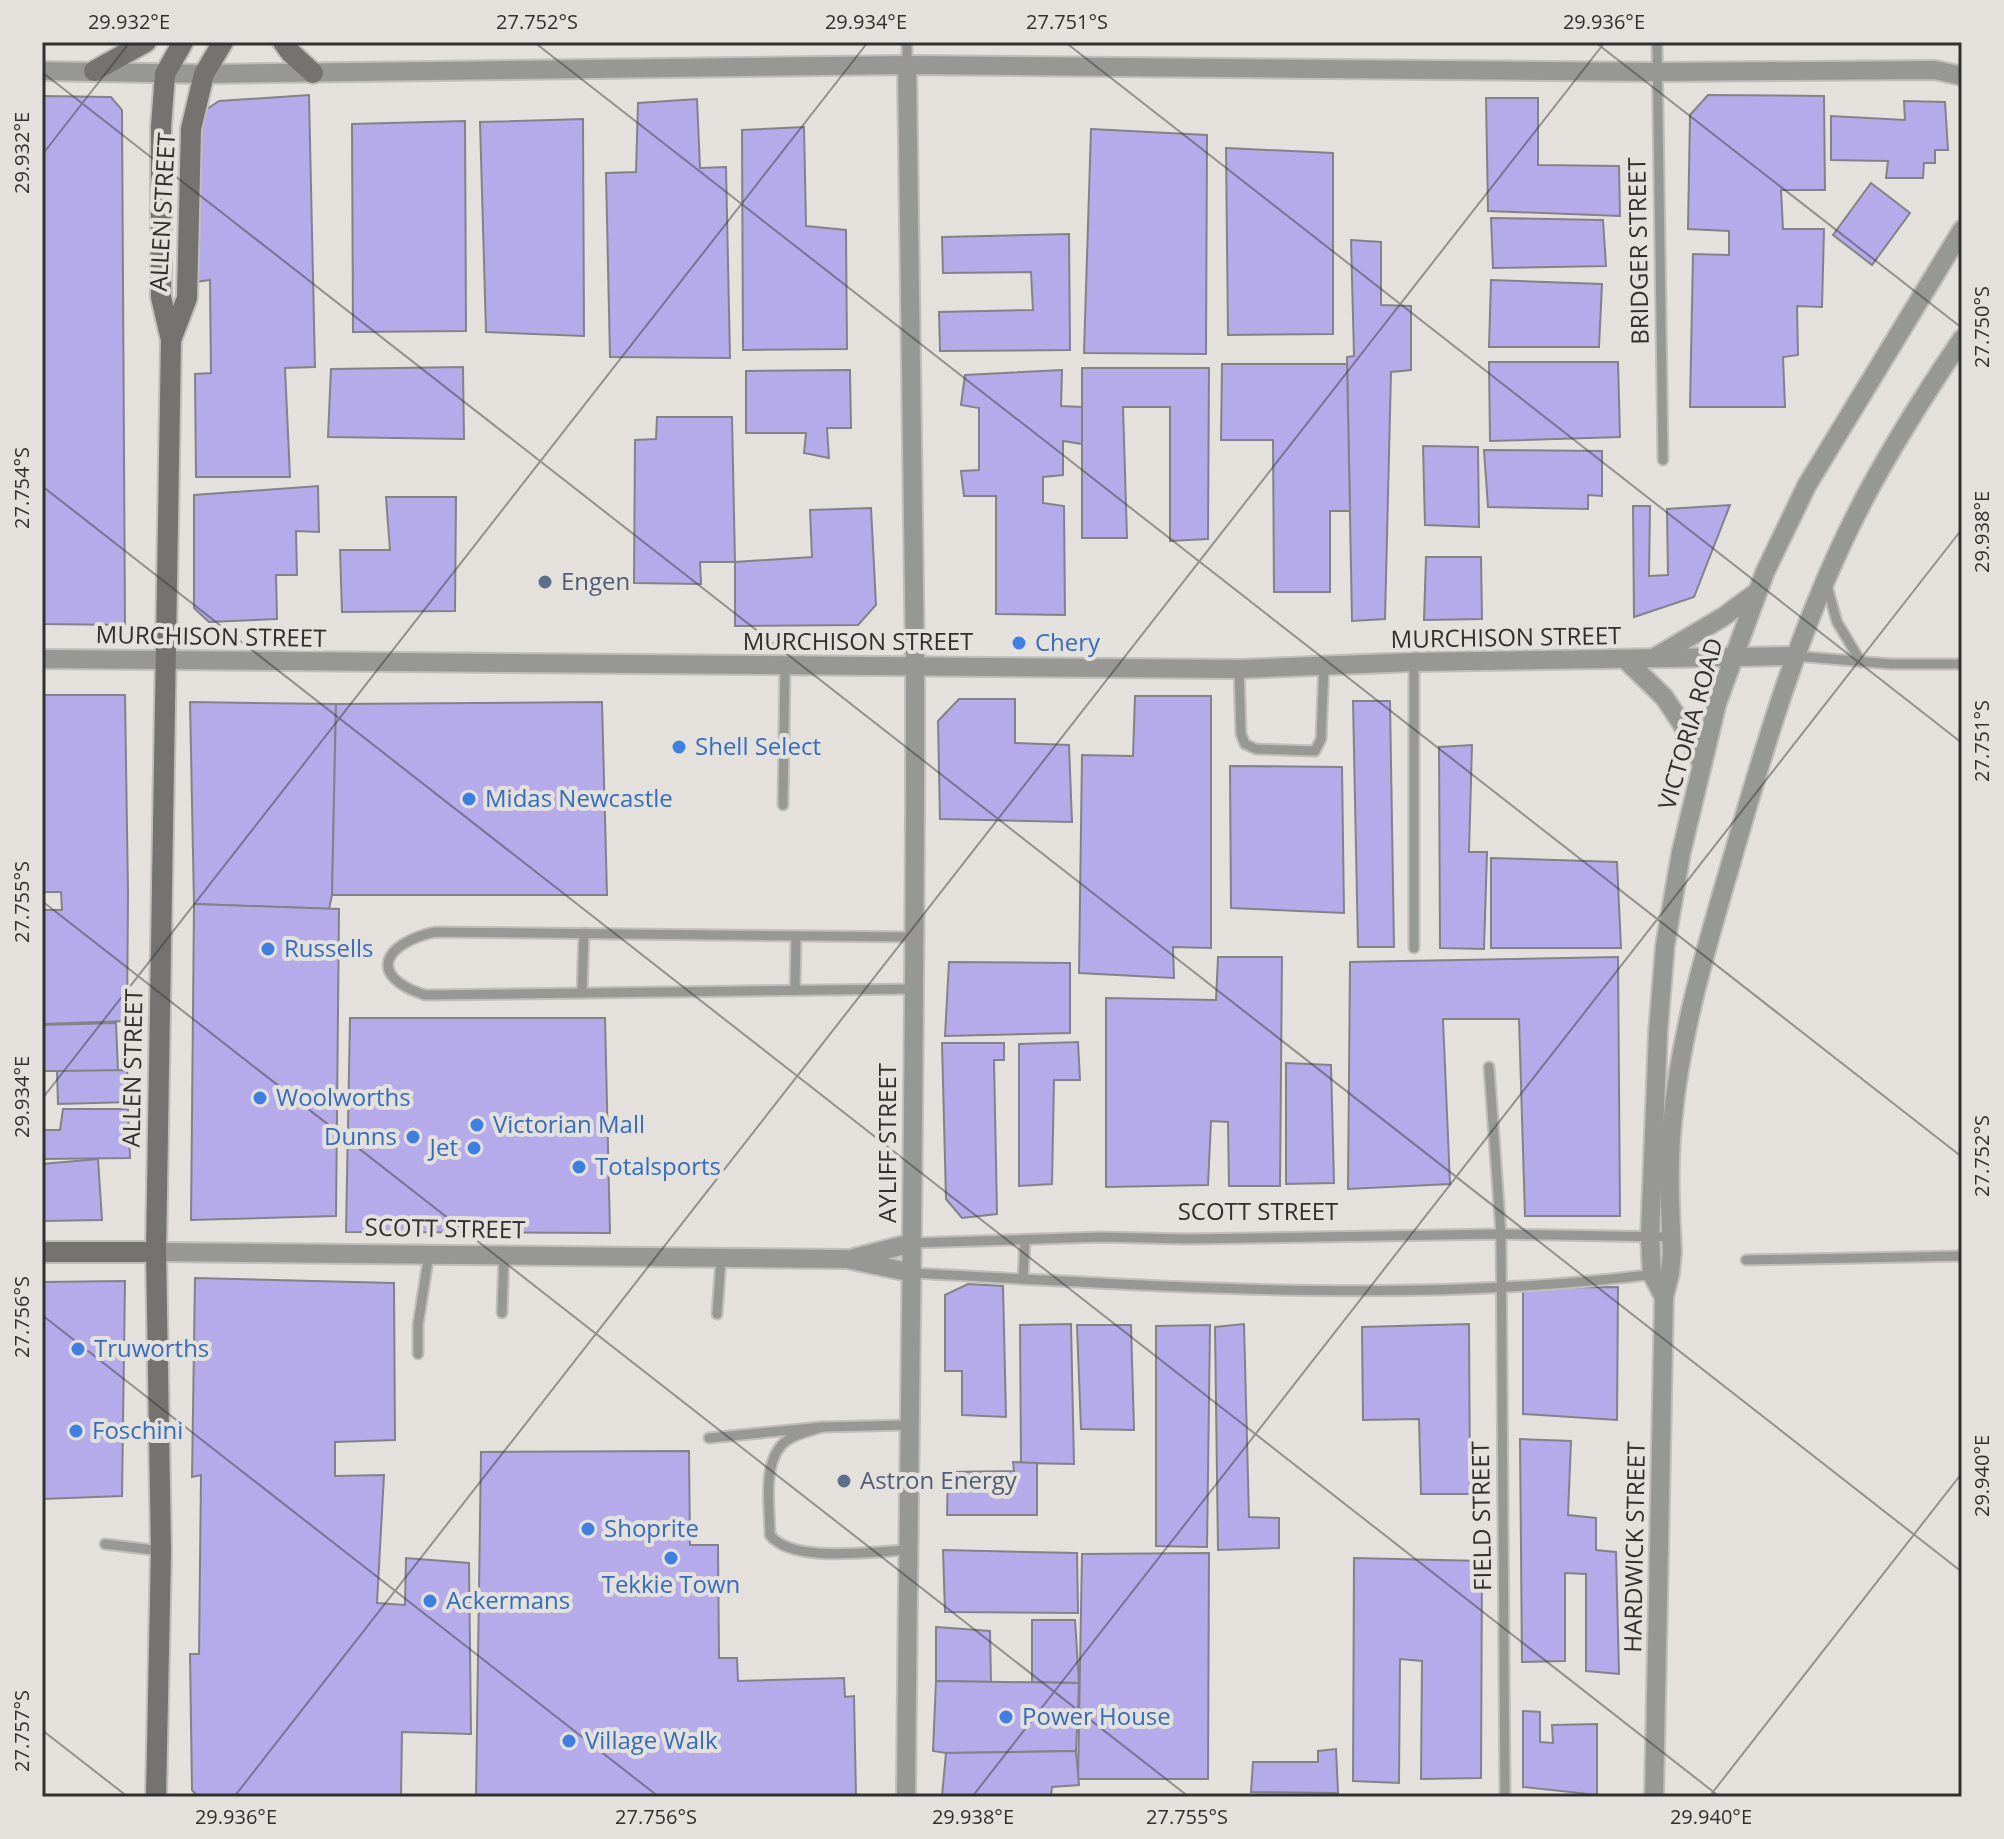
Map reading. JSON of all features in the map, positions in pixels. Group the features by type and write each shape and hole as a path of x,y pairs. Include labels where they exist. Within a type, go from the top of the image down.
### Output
{"street":[{"path":"94,71 146,42"},
{"name":"ALLEN STREET","path":"156,1797 161,1551 156,1252 171,340 161,297 161,127 165,74 183,42"},
{"name":"ALLEN STREET","path":"171,340 187,298 191,129 204,74 223,42"},
{"path":"283,42 313,73"},
{"path":"42,71 204,74 907,65 1656,72 1935,70 1962,76"},
{"name":"AYLIFF STREET","path":"906,1797 913,1273 915,667 907,65"},
{"name":"VICTORIA ROAD","path":"1650,1237 1658,1032 1665,946 1681,853 1717,703 1758,591 1807,485 1962,230"},
{"name":"HARDWICK STREET","path":"1661,1274 1671,1237 1672,1126 1688,1028 1711,932 1795,656 1847,532 1894,445 1962,339"},
{"path":"1652,660 1723,617 1758,591"},
{"name":"MURCHISON STREET","path":"42,659 1239,669 1414,662 1795,656"},
{"path":"1626,660 1664,697 1702,764"},
{"name":"HARDWICK STREET","path":"1650,1237 1664,1297 1654,1797"},
{"name":"SCOTT STREET","path":"847,1259 912,1243"},
{"name":"SCOTT STREET","path":"42,1252 847,1259 913,1273"}],"lane":[{"path":"907,42 907,65"},
{"name":"BRIDGER STREET","path":"1657,42 1663,460"},
{"path":"1826,583 1837,622 1861,662"},
{"name":"MURCHISON STREET","path":"1795,656 1861,662 1962,664"},
{"path":"1414,662 1414,948"},
{"path":"1239,669 1241,734 1245,744 1256,749 1315,751 1321,739 1324,665"},
{"path":"783,805 785,666"},
{"path":"913,937 435,932 413,937 399,945 390,956 389,966 393,978 402,988 425,995 913,989"},
{"path":"582,993 584,933"},
{"path":"795,990 796,936"},
{"name":"FIELD STREET","path":"1489,1067 1501,1234 1505,1797"},
{"name":"SCOTT STREET","path":"912,1243 1101,1237 1186,1239 1501,1234 1671,1237"},
{"path":"1023,1279 1025,1241"},
{"path":"418,1354 418,1325 429,1254"},
{"path":"502,1313 504,1256"},
{"path":"1746,1260 1962,1256"},
{"path":"717,1314 721,1259"},
{"name":"SCOTT STREET","path":"913,1273 1099,1285 1399,1290 1446,1290 1661,1274"},
{"path":"709,1438 822,1427 909,1425"},
{"path":"822,1427 792,1438 779,1449 769,1473 770,1535 788,1549 805,1553 908,1550"},
{"path":"105,1544 161,1551"}],"building":[{"path":"309,95 315,367 285,368 290,477 196,477 195,374 211,373 210,280 196,282 198,115 219,101"},
{"path":"1708,95 1824,96 1825,190 1781,190 1783,229 1824,229 1822,307 1797,306 1798,355 1783,357 1785,407 1690,407 1693,254 1729,255 1729,231 1688,229 1690,115"},
{"path":"42,96 111,97 122,110 125,625 42,624"},
{"path":"1486,98 1538,98 1538,165 1619,166 1620,216 1488,211"},
{"path":"697,99 700,168 726,167 730,358 610,357 606,173 636,172 638,103"},
{"path":"1904,101 1945,102 1948,150 1935,150 1935,163 1924,163 1923,178 1886,178 1888,161 1831,160 1831,116 1905,120"},
{"path":"583,119 584,336 486,332 480,122"},
{"path":"465,121 466,331 353,332 352,124"},
{"path":"804,127 806,226 846,230 847,349 743,350 742,130"},
{"path":"1091,129 1207,135 1206,354 1084,353"},
{"path":"1226,148 1333,153 1333,334 1228,335"},
{"path":"1871,183 1910,213 1872,265 1833,235"},
{"path":"1491,218 1603,220 1606,266 1493,268"},
{"path":"1069,234 1070,350 940,351 939,312 1033,310 1031,272 943,273 942,237"},
{"path":"1351,240 1381,242 1381,305 1411,306 1411,370 1391,372 1385,619 1352,621 1347,357 1354,356"},
{"path":"1491,280 1602,284 1599,347 1489,347"},
{"path":"1489,362 1618,362 1620,437 1490,441"},
{"path":"1222,364 1347,364 1350,511 1330,511 1330,592 1274,592 1273,440 1221,440"},
{"path":"463,367 464,439 328,437 331,369"},
{"path":"1082,368 1209,368 1208,539 1170,541 1170,407 1123,407 1127,538 1082,538"},
{"path":"850,370 851,428 827,428 829,458 804,453 806,433 746,433 746,371"},
{"path":"1062,370 1061,406 1082,407 1082,444 1063,441 1063,475 1043,477 1043,503 1064,506 1065,615 996,614 996,496 964,496 961,471 979,470 979,408 961,405 965,375"},
{"path":"657,417 732,417 735,562 700,562 701,584 634,583 635,440 656,439"},
{"path":"1423,446 1478,447 1479,527 1425,525"},
{"path":"1484,450 1602,451 1602,496 1588,495 1588,509 1488,507"},
{"path":"318,486 319,532 296,531 297,575 276,575 277,619 209,622 194,608 194,495"},
{"path":"386,497 456,497 455,611 342,612 340,550 390,550"},
{"path":"1730,505 1694,597 1634,617 1633,506 1650,506 1649,576 1668,575 1667,509"},
{"path":"871,508 876,605 858,625 735,626 735,562 812,557 810,510"},
{"path":"1426,557 1481,557 1482,619 1424,620"},
{"path":"42,695 125,695 127,1021 42,1024 42,910 62,910 61,892 42,892"},
{"path":"1135,696 1211,696 1211,948 1173,947 1174,978 1079,973 1082,755 1133,756"},
{"path":"959,699 1015,699 1015,743 1069,745 1072,822 940,819 938,721"},
{"path":"1353,701 1390,701 1394,947 1358,947"},
{"path":"190,702 336,704 332,895 329,909 194,904"},
{"name":"Midas Newcastle","path":"602,702 607,895 332,895 336,704"},
{"path":"1472,745 1469,852 1487,852 1484,949 1440,948 1439,747"},
{"path":"1230,766 1342,767 1344,913 1231,908"},
{"path":"1491,858 1617,862 1621,948 1491,948"},
{"path":"194,904 339,909 336,1216 191,1220"},
{"path":"1218,957 1282,957 1280,1186 1229,1186 1228,1122 1211,1121 1208,1185 1106,1187 1106,998 1216,1000"},
{"path":"1618,957 1620,1216 1525,1216 1519,1019 1443,1019 1450,1184 1348,1189 1350,962"},
{"path":"949,962 1070,963 1070,1033 945,1036"},
{"name":"Victorian Mall","path":"350,1018 605,1018 610,1233 346,1232"},
{"path":"116,1023 118,1071 42,1071 42,1025"},
{"path":"1078,1042 1080,1080 1054,1080 1052,1184 1019,1186 1019,1044"},
{"path":"942,1043 1004,1043 1004,1060 994,1060 997,1214 962,1218 946,1199"},
{"path":"1286,1063 1331,1065 1334,1183 1286,1184"},
{"path":"127,1070 130,1102 58,1104 57,1071"},
{"path":"63,1109 128,1109 130,1158 42,1159 42,1130 60,1130"},
{"path":"98,1159 102,1220 42,1221 42,1164"},
{"path":"195,1278 394,1283 395,1440 335,1442 335,1476 384,1475 377,1603 405,1605 406,1558 469,1563 471,1734 402,1732 401,1797 198,1797 192,1790 190,1654 199,1654 201,1475 192,1477"},
{"path":"125,1281 122,1496 42,1499 42,1282"},
{"path":"968,1284 1003,1286 1006,1417 962,1415 962,1371 945,1371 945,1295"},
{"path":"1618,1287 1617,1420 1523,1414 1523,1288"},
{"path":"1071,1324 1074,1464 1021,1463 1020,1325"},
{"path":"1244,1324 1249,1517 1279,1518 1279,1548 1218,1550 1215,1327"},
{"path":"1469,1324 1470,1494 1421,1494 1419,1419 1363,1420 1362,1327"},
{"path":"1077,1325 1131,1325 1134,1430 1081,1429"},
{"path":"1210,1325 1207,1547 1156,1546 1156,1326"},
{"path":"1520,1439 1571,1441 1568,1515 1596,1518 1596,1550 1616,1552 1619,1674 1586,1671 1586,1574 1565,1573 1565,1661 1522,1662"},
{"path":"689,1451 690,1545 718,1545 719,1658 737,1658 738,1681 844,1678 845,1697 854,1696 856,1797 476,1797 481,1452"},
{"path":"1013,1462 1037,1463 1037,1515 947,1515 948,1472 1014,1471"},
{"path":"943,1550 1077,1553 1078,1613 945,1612"},
{"path":"1209,1553 1208,1779 1078,1779 1082,1554"},
{"path":"1354,1558 1482,1561 1481,1778 1421,1779 1422,1661 1400,1659 1399,1783 1353,1781"},
{"path":"1032,1620 1075,1620 1079,1683 1032,1682"},
{"path":"936,1627 990,1631 991,1682 936,1681"},
{"name":"Power House","path":"936,1681 1079,1683 1076,1751 933,1751"},
{"path":"1523,1711 1540,1712 1540,1742 1553,1743 1552,1725 1597,1724 1597,1795 1523,1787"},
{"path":"1336,1749 1338,1793 1251,1792 1253,1762 1318,1762 1318,1751"},
{"path":"1076,1751 1079,1785 1052,1787 1051,1797 942,1796 946,1753"}],"place":[{"name":"Engen","path":"545,582"},
{"name":"Chery","path":"1019,643"},
{"name":"Shell Select","path":"679,747"},
{"name":"Midas Newcastle","path":"469,799"},
{"name":"Russells","path":"268,949"},
{"name":"Woolworths","path":"260,1098"},
{"name":"Victorian Mall","path":"477,1125"},
{"name":"Dunns","path":"413,1137"},
{"name":"Jet","path":"474,1148"},
{"name":"Totalsports","path":"579,1167"},
{"name":"Truworths","path":"78,1349"},
{"name":"Foschini","path":"76,1431"},
{"name":"Astron Energy","path":"844,1481"},
{"name":"Shoprite","path":"588,1529"},
{"name":"Tekkie Town","path":"671,1558"},
{"name":"Ackermans","path":"430,1601"},
{"name":"Power House","path":"1006,1717"},
{"name":"Village Walk","path":"569,1741"}]}
